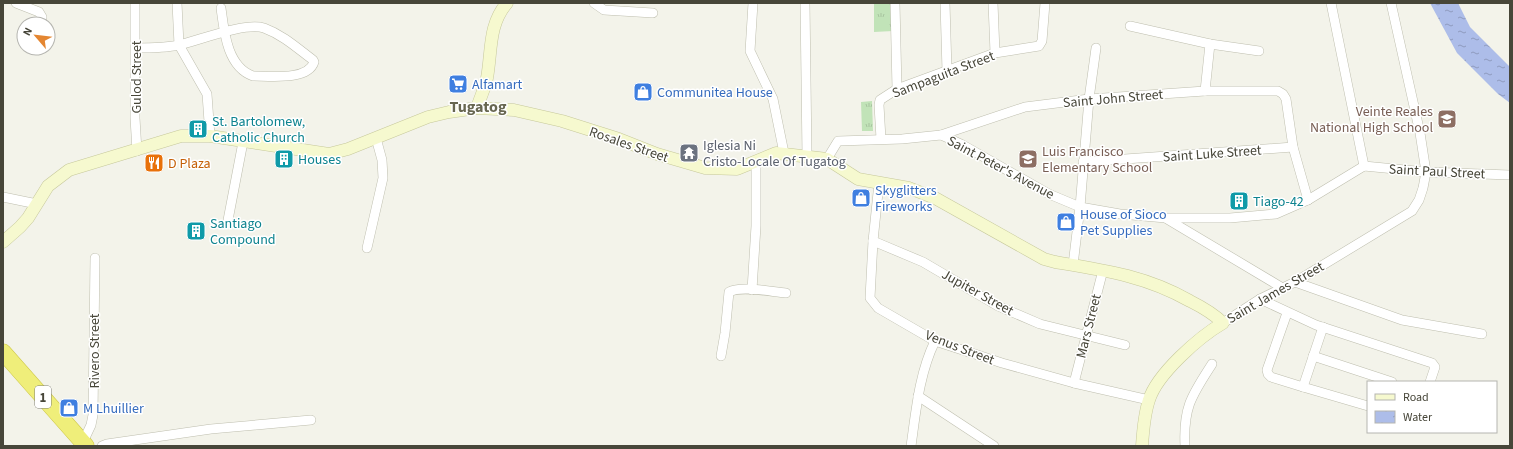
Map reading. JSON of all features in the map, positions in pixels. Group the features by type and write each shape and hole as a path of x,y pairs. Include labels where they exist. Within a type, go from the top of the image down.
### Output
{"highway":[{"name":"1","path":"3,352 85,444"}],"street":[{"path":"16,3 39,12 41,16"},
{"name":"Gulod Street","path":"135,3 135,118 137,151"},
{"path":"176,3 179,45 207,94 210,136"},
{"path":"477,108 487,79 491,36 496,20 507,3"},
{"path":"594,3 604,10 653,13"},
{"path":"752,3 750,51 773,99 784,153"},
{"path":"805,3 807,156"},
{"path":"894,3 897,89"},
{"path":"945,3 947,71"},
{"path":"994,3 995,53"},
{"name":"Sampaguita Street","path":"881,139 880,100 897,89 995,53 1039,46 1042,41 1045,3"},
{"path":"1331,3 1364,166"},
{"name":"Saint James Street","path":"827,159 858,179 909,188 925,194 955,208 1044,259 1135,277 1162,286 1207,310 1223,323 1260,299 1295,282 1412,211 1419,200 1424,188 1426,172 1420,133 1390,3"},
{"path":"136,48 158,48 179,45 224,32 256,27 263,28 283,37 314,62 306,72 298,75 253,76 246,74 235,62 224,32 221,8"},
{"path":"1130,26 1210,44 1258,51"},
{"path":"1205,91 1210,44"},
{"path":"1073,265 1080,207 1089,99 1096,48"},
{"name":"Saint John Street","path":"941,135 1025,107 1089,99 1205,91 1278,91 1283,94 1286,99 1293,147"},
{"name":"Rosales Street","path":"3,242 20,227 48,186 69,170 101,159 137,151 181,136 210,136 328,154 336,153 428,117 477,108 514,110 539,115 619,139 657,154 705,168 737,169 756,162 769,155 784,153 827,159"},
{"name":"Saint Peter's Avenue","path":"827,159 838,141 941,135 961,144 1049,194 1080,207 1120,214 1166,218 1230,218 1276,214 1308,200 1364,166"},
{"path":"367,248 383,178 382,160 376,138"},
{"path":"228,220 243,142"},
{"path":"1293,147 1308,200"},
{"name":"Saint Luke Street","path":"1083,162 1293,147"},
{"path":"752,290 756,226 756,162"},
{"name":"Saint Paul Street","path":"1364,166 1426,172 1510,175"},
{"name":"Venus Street","path":"879,183 873,241 870,298 878,308 935,341 1002,363 1074,383 1149,400"},
{"path":"3,197 37,204"},
{"path":"1166,218 1282,288"},
{"name":"Jupiter Street","path":"873,241 923,262 998,306 1040,324 1125,345"},
{"name":"Rivero Street","path":"85,444 93,416 94,258"},
{"name":"Mars Street","path":"1074,383 1103,270"},
{"path":"1295,282 1402,320 1482,334"},
{"path":"721,356 729,292 733,290 752,290 786,294"},
{"path":"1260,299 1287,313 1323,327 1432,363 1435,367 1430,381"},
{"path":"1287,313 1267,370 1268,374 1271,377 1367,406"},
{"path":"1142,446 1149,400 1165,373 1199,340 1223,323"},
{"path":"1303,387 1323,327"},
{"path":"911,446 918,396 928,356 935,341"},
{"path":"1313,356 1389,381"},
{"path":"1185,446 1185,415 1190,400 1212,364"},
{"path":"918,396 994,446"},
{"path":"102,446 107,444 211,429 311,420"}],"green space":[{"path":"874,3 895,3 893,31 874,32"},
{"path":"872,101 873,131 862,131 861,102"}],"water":[{"path":"1430,3 1458,3 1470,27 1510,67 1510,103 1498,94 1457,53"}],"place":[{"name":"Alfamart","path":"458,84"},
{"name":"Communitea House","path":"643,92"},
{"name":"Veinte Reales National High School","path":"1447,119"},
{"name":"St. Bartolomew, Catholic Church","path":"198,129"},
{"name":"Iglesia Ni Cristo-Locale Of Tugatog","path":"689,153"},
{"name":"Houses","path":"284,159"},
{"name":"Luis Francisco Elementary School","path":"1028,159"},
{"name":"D Plaza","path":"154,163"},
{"name":"Skyglitters Fireworks","path":"861,198"},
{"name":"Tiago-42","path":"1239,201"},
{"name":"House of Sioco Pet Supplies","path":"1066,222"},
{"name":"Santiago Compound","path":"196,231"},
{"name":"M Lhuillier","path":"69,408"}],"district":[{"name":"Tugatog","path":"478,106"}]}
